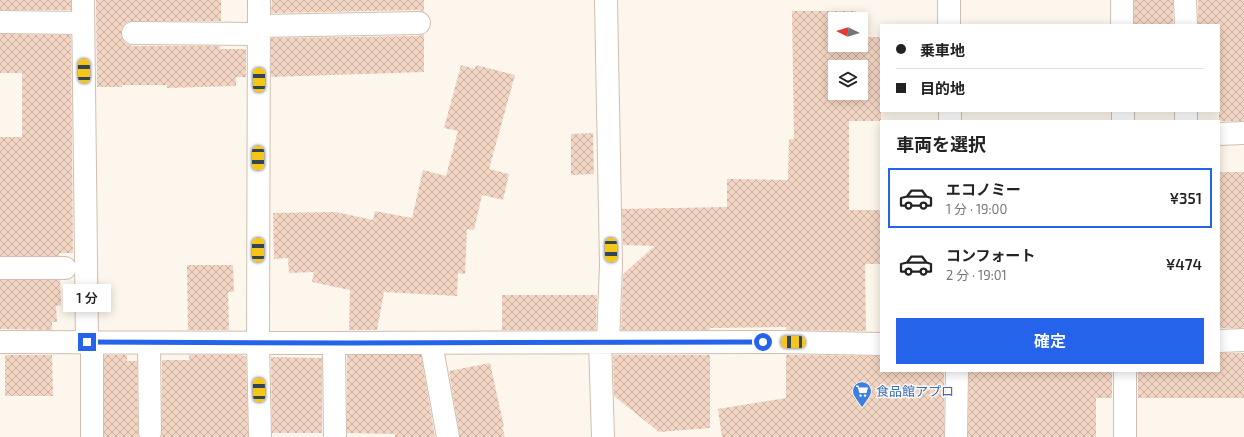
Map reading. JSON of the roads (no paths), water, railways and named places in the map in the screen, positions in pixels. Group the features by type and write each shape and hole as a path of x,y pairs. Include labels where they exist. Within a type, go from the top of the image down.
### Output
{"street":[{"path":"83,0 92,437"},
{"path":"259,0 258,343 260,437"},
{"path":"603,437 604,342 611,266 606,0"},
{"path":"949,0 950,24"},
{"path":"1122,0 1122,24"},
{"path":"1186,0 1186,24"},
{"path":"0,22 83,23"},
{"path":"133,33 259,30 419,23"},
{"path":"1220,134 1244,134"},
{"path":"0,268 65,268"},
{"path":"1220,341 1244,340"},
{"path":"0,342 779,342 880,344"},
{"path":"149,343 150,432"},
{"path":"334,343 335,437"},
{"path":"431,343 448,437"},
{"path":"956,437 957,372"},
{"path":"1125,372 1125,437"}],"place":[{"name":"食品館アプロ","path":"862,408"}]}
